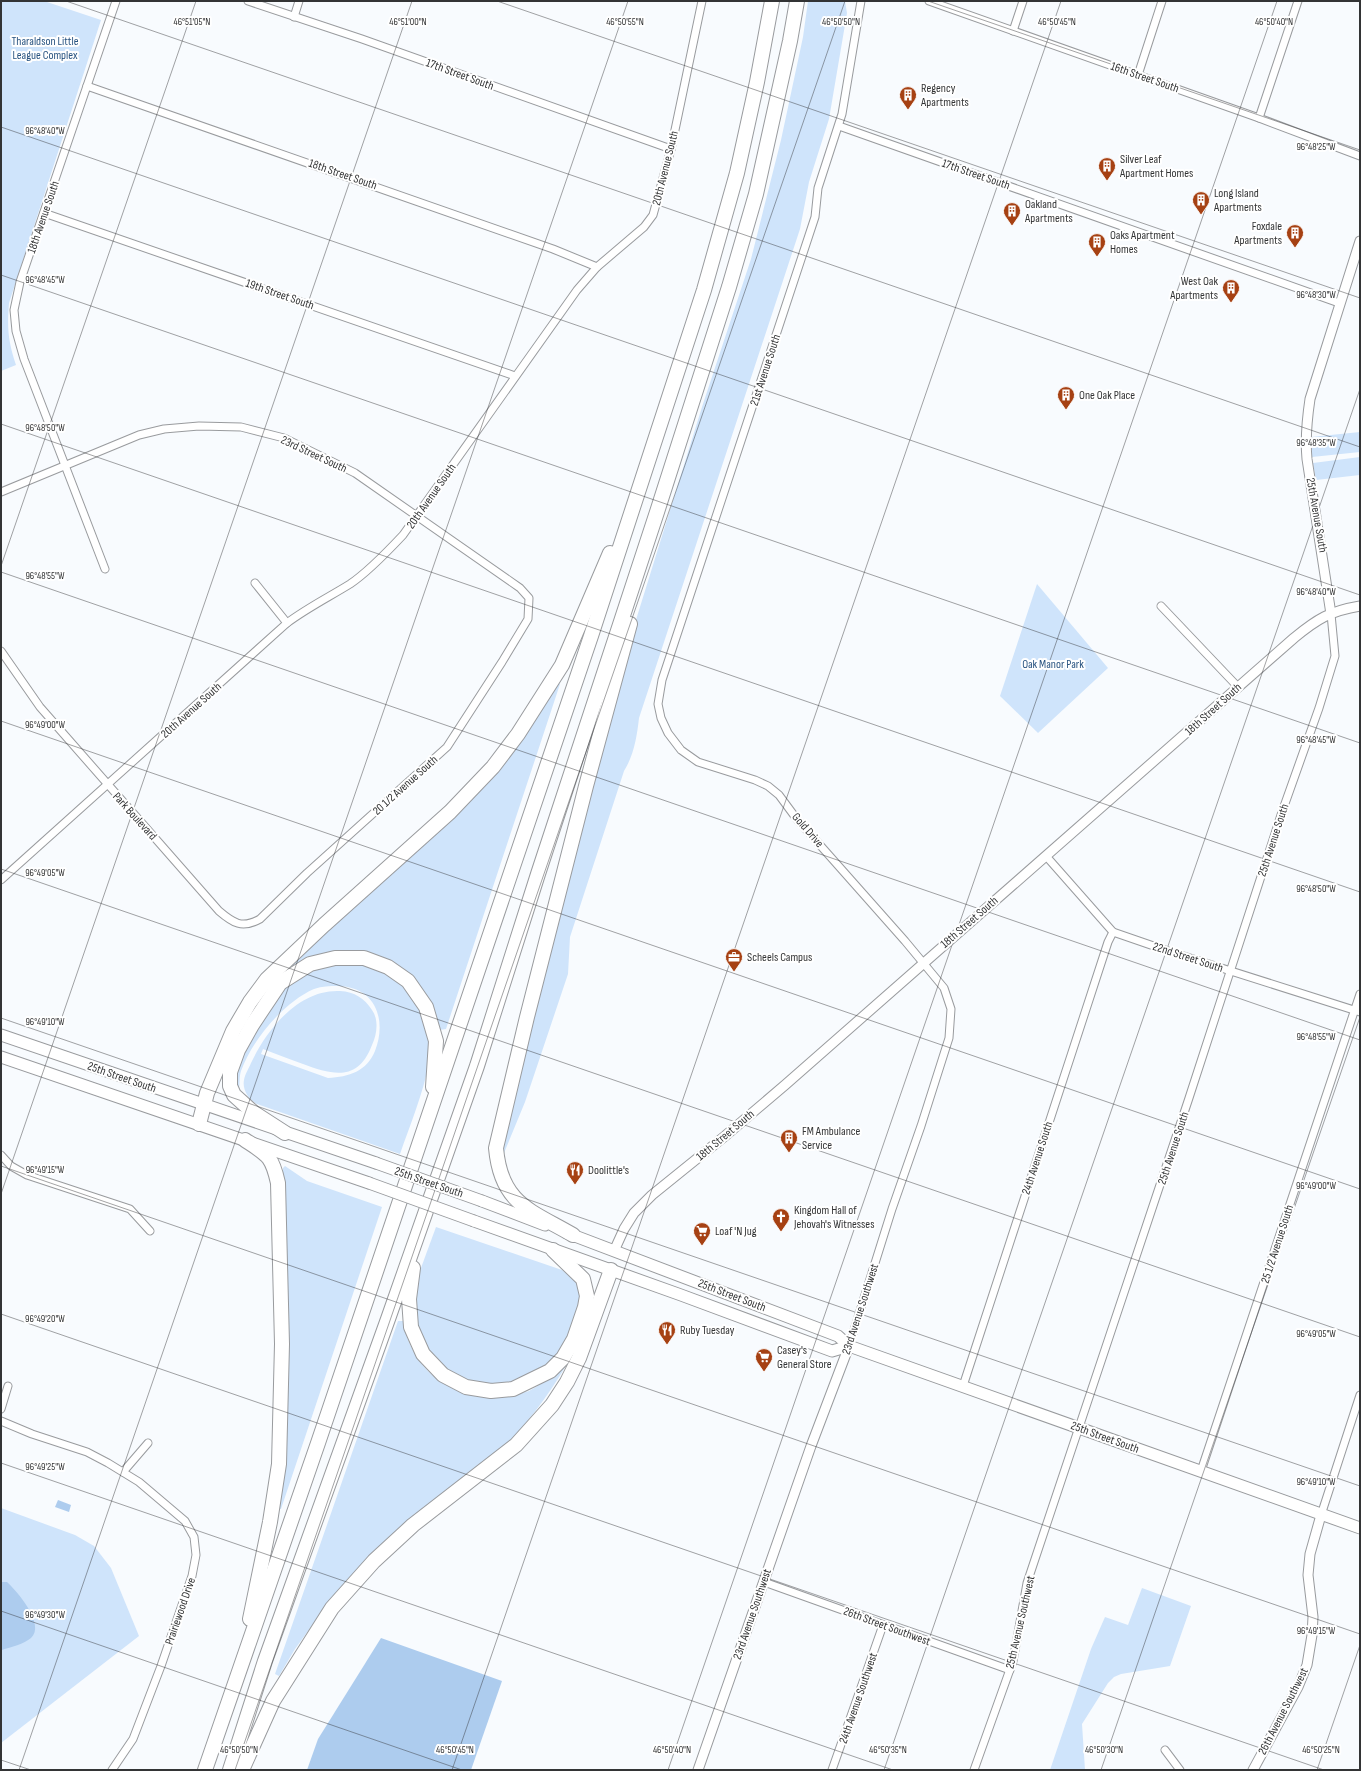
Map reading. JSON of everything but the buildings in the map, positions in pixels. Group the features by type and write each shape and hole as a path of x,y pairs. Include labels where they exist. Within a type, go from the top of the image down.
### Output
{"highway":[{"path":"205,1770 588,644 704,290 737,173 757,82 772,1"},
{"path":"230,1770 265,1661 477,1066 538,874 657,512 729,287 756,194 790,42 797,1"},
{"path":"199,1124 204,1104 233,1031 250,1002 267,979 324,925 450,812 493,767 518,734 562,665 645,470"},
{"path":"573,1235 524,1206 513,1197 506,1187 498,1167 496,1148 527,1017 586,786 641,582 657,512"},
{"path":"285,1133 254,1113 234,1095 230,1086 230,1072 238,1050 252,1025 280,983 310,964 335,958 364,958 388,967 408,981 426,1007 436,1041 432,1104"},
{"path":"240,1669 270,1522 279,1464 282,1344 278,1183 275,1167 268,1155 245,1140"},
{"path":"419,1231 409,1299 411,1326 423,1354 443,1374 466,1387 491,1391 513,1389 550,1371 563,1358 574,1339 585,1307 587,1296 584,1280 553,1250"},
{"path":"242,1770 273,1701 332,1608 374,1561 413,1525 516,1445 552,1405 580,1358 611,1270"}],"main road":[{"name":"25th Street South","path":"1,1035 376,1163 482,1201 838,1336 849,1346 1360,1528"},
{"name":"25th Street South","path":"1,1057 369,1183 832,1351 849,1346"},
{"name":"18th Street South","path":"611,1270 614,1251"}],"street":[{"name":"18th Avenue South","path":"105,569 24,359 16,331 14,310 20,282 116,1"},
{"name":"17th Street South","path":"248,1 362,39 671,149"},
{"path":"294,17 299,1"},
{"name":"20th Avenue South","path":"1,880 287,623 309,607 351,583 381,557 403,535 577,290 597,267 644,227 653,215 671,149 702,1"},
{"name":"21st Avenue South","path":"668,733 661,718 658,704 662,680 815,217 818,188 842,114 861,1"},
{"name":"16th Street South","path":"929,1 1259,118 1360,156"},
{"path":"1013,31 1023,1"},
{"path":"1138,75 1162,1"},
{"path":"1259,118 1298,1"},
{"name":"18th Street South","path":"87,86 538,244 597,267"},
{"name":"17th Street South","path":"839,126 1339,303"},
{"name":"19th Street South","path":"44,213 515,376"},
{"name":"25th Avenue South","path":"1080,1428 1282,812 1319,708 1335,656 1331,614 1306,443 1306,421 1310,399 1339,303 1360,241"},
{"name":"23rd Street South","path":"1,492 139,436 164,429 199,426 241,427 284,438 348,470 418,515 520,588 529,598 528,618 502,662"},
{"path":"255,583 287,623"},
{"path":"1160,606 1238,687"},
{"name":"18th Street South","path":"614,1251 627,1224 634,1214 652,1195 761,1105 1238,687 1318,619 1343,609 1360,606"},
{"name":"Park Boulevard","path":"1,651 40,707 107,785 227,918 244,925 252,923 260,919 288,892"},
{"name":"20 1/2 Avenue South","path":"288,892 447,747 502,662"},
{"name":"Gold Drive","path":"668,733 681,750 698,762 755,780 768,786 779,795 796,818 923,963"},
{"path":"1046,856 1113,932"},
{"name":"22nd Street South","path":"1113,932 1357,1011"},
{"name":"24th Avenue South","path":"963,1386 1108,942 1113,932"},
{"name":"23rd Avenue Southwest","path":"698,1770 824,1411 849,1346 950,1034 951,1009 944,988 923,963"},
{"name":"25 1/2 Avenue South","path":"1200,1471 1207,1455 1357,1011 1360,994"},
{"path":"1,1155 11,1166 27,1175 130,1209 150,1231"},
{"path":"1,1409 8,1386"},
{"name":"26th Avenue Southwest","path":"1253,1770 1298,1686 1307,1665 1312,1635 1309,1568 1310,1554 1321,1515 1360,1395"},
{"name":"Prairiewood Drive","path":"1,1421 32,1434 87,1452 123,1472 139,1482 185,1521 194,1537 196,1556 192,1576 161,1666 133,1739 112,1770"},
{"name":"25th Avenue Southwest","path":"974,1770 1010,1670 1027,1583 1080,1428"},
{"path":"123,1472 148,1443"},
{"name":"26th Street Southwest","path":"764,1582 1010,1670"},
{"name":"24th Avenue Southwest","path":"832,1770 883,1625"},
{"path":"1165,1750 1180,1770"}],"green space":[{"name":"Tharaldson Little League Complex","path":"1,1 44,1 101,20 9,303 9,334 11,349 16,365 1,371"},
{"path":"808,1 845,1 847,13 829,119 809,182 800,229 639,718 633,752 624,771 570,937 568,974 525,1102 504,1153 499,1149 622,665 702,407 751,259 781,140 803,37"},
{"path":"1360,432 1360,452 1312,457 1311,437"},
{"path":"1360,457 1360,475 1316,480 1313,463"},
{"name":"Oak Manor Park","path":"1037,584 1108,668 1038,733 1000,696"},
{"path":"556,681 560,684 446,1029 439,1030 381,959 287,971 285,968 421,844"},
{"path":"340,964 370,967 397,981 417,1004 429,1033 429,1063 420,1098 400,1154 257,1104 251,1100 244,1087 246,1073 251,1063 266,1037 275,1025 298,1004 325,992 340,991 359,996 366,1002 376,1018 375,1036 372,1045 360,1065 352,1070 334,1073 314,1068 263,1049 261,1054 328,1078 356,1072 367,1064 375,1051 380,1028 379,1017 375,1007 370,999 362,992 351,988 338,986 323,987 314,989 291,1003 270,1023 253,1047 241,1071 239,1089 236,1090 237,1066 248,1041 280,991 303,974 320,967"},
{"path":"285,1166 307,1181 382,1207 281,1509 276,1509 283,1168"},
{"path":"436,1227 562,1270 574,1280 579,1287 581,1298 573,1327 562,1349 546,1367 506,1386 462,1380 428,1355 415,1327 414,1287"},
{"path":"398,1321 403,1321 407,1337 414,1352 433,1376 446,1385 460,1391 476,1395 502,1397 529,1391 547,1379 573,1353 550,1391 513,1438 321,1613 295,1649 279,1676 275,1674"},
{"path":"1,1508 75,1535 94,1546 111,1568 139,1636 1,1743"},
{"path":"1142,1588 1191,1606 1170,1666 1121,1674 1114,1677 1108,1683 1082,1724 1085,1770 1050,1770 1091,1649 1105,1617 1128,1625"}],"shaded area":[{"path":"58,1500 71,1505 69,1512 55,1507"},
{"path":"1,1582 7,1582 23,1600 33,1617 35,1632 28,1640 21,1644 2,1650 1,1652"},
{"path":"381,1638 502,1681 471,1770 307,1770 318,1739"}],"place":[{"name":"Regency Apartments","path":"908,110"},
{"name":"Silver Leaf Apartment Homes","path":"1107,181"},
{"name":"Long Island Apartments","path":"1201,215"},
{"name":"Oakland Apartments","path":"1012,226"},
{"name":"Foxdale Apartments","path":"1295,248"},
{"name":"Oaks Apartment Homes","path":"1097,257"},
{"name":"West Oak Apartments","path":"1231,303"},
{"name":"One Oak Place","path":"1066,410"},
{"name":"Scheels Campus","path":"734,972"},
{"name":"FM Ambulance Service","path":"789,1153"},
{"name":"Doolittle's","path":"575,1185"},
{"name":"Kingdom Hall of Jehovah's Witnesses","path":"781,1232"},
{"name":"Loaf 'N Jug","path":"702,1246"},
{"name":"Ruby Tuesday","path":"667,1345"},
{"name":"Casey's General Store","path":"764,1372"}]}
